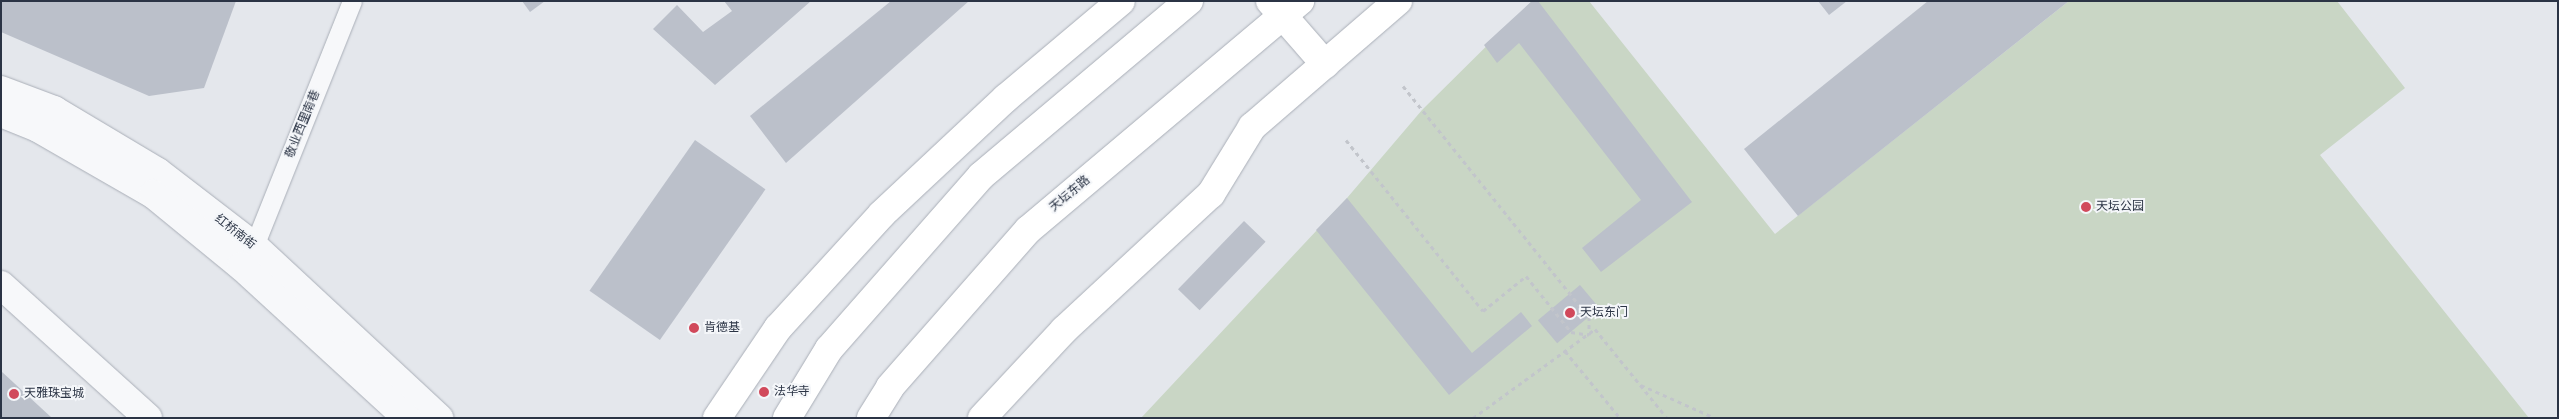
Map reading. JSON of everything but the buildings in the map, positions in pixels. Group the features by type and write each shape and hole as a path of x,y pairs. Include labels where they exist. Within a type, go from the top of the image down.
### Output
{"main road":[{"path":"716,418 778,328 882,214 1006,98 1121,1"},
{"path":"787,418 829,349 981,176 1189,1"},
{"path":"1284,6 1324,64"},
{"name":"天坛东路","path":"871,418 890,387 1028,230 1284,6"},
{"path":"982,418 1064,330 1211,194 1252,127 1324,64 1381,6"}],"street":[{"name":"红桥南街","path":"1,90 54,110 158,172 254,246 439,418"},
{"name":"红桥南街","path":"1,113 38,128 153,194 241,266 407,418"},
{"path":"1,285 148,418"}],"lane":[{"name":"敬业西里南巷","path":"254,246 352,1"}],"path":[{"path":"1403,86 1589,317 1589,334"},
{"path":"1346,140 1483,311 1526,276 1571,332 1589,334"},
{"path":"1473,418 1595,329 1667,418"},
{"path":"1565,351 1620,418"},
{"path":"1639,384 1715,418"}],"green space":[{"name":"天坛公园","path":"1532,1 1589,1 1775,234 2069,1 2337,1 2405,88 2320,155 2529,418 1141,418 1347,198 1422,110"}],"place":[{"name":"天坛公园","path":"2086,207"},
{"name":"天坛东门","path":"1570,313"},
{"name":"肯德基","path":"694,328"},
{"name":"法华寺","path":"764,392"},
{"name":"天雅珠宝城","path":"14,394"}]}
